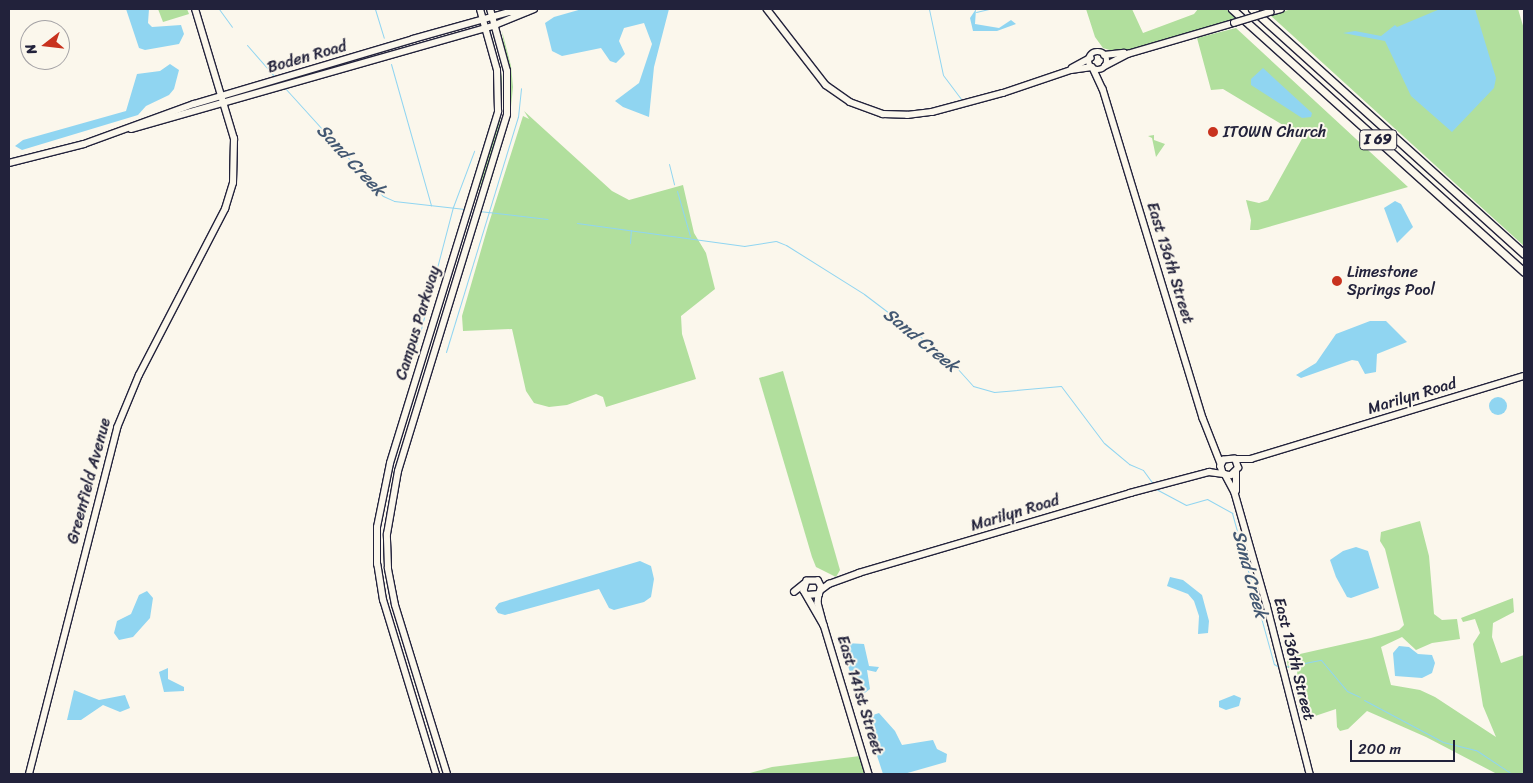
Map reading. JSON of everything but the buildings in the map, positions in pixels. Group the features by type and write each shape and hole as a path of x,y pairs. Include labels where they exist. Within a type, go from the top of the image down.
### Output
{"highway":[{"name":"I 69","path":"1232,9 1524,272"},
{"name":"I 69","path":"1252,9 1524,254"}],"main road":[{"name":"Campus Parkway","path":"436,774 396,647 378,570 379,508 496,120 499,97 498,70 480,9"},
{"name":"Campus Parkway","path":"447,774 407,645 389,574 390,506 484,194 508,101 507,71 490,9"}],"street":[{"name":"Greenfield Avenue","path":"29,774 116,428 139,375 231,194 236,151 195,9"},
{"path":"526,12 534,9"},
{"path":"767,9 826,86 850,102 878,112 900,116 926,113 1003,93 1071,70 1104,67 1128,54 1282,9"},
{"name":"Boden Road","path":"292,79 483,19 526,12"},
{"name":"Boden Road","path":"9,163 131,129 142,128 222,99 267,86 485,28 526,12"},
{"path":"1071,70 1090,58 1095,52 1104,55 1128,54"},
{"name":"East 136th Street","path":"1103,89 1104,55"},
{"name":"East 136th Street","path":"1090,58 1092,67 1103,89 1203,418 1224,474 1235,493 1284,664 1310,774"},
{"name":"Marilyn Road","path":"820,592 829,584 1155,486 1209,472 1233,458 1251,459 1524,376"},
{"name":"East 136th Street","path":"1214,444 1233,458"},
{"path":"1233,458 1237,470"},
{"name":"Marilyn Road","path":"1209,472 1224,474 1237,470 1251,459"},
{"name":"East 136th Street","path":"1235,493 1237,470"},
{"path":"812,579 819,582 820,592 814,597 794,592 812,579"},
{"name":"Marilyn Road","path":"819,582 829,584"},
{"path":"805,583 807,595"},
{"name":"East 141st Street","path":"820,592 818,606 869,774"},
{"name":"East 141st Street","path":"807,595 824,625"}],"green space":[{"path":"158,9 187,9 189,14 163,22"},
{"path":"1086,9 1132,9 1143,33 1194,14 1198,9 1226,9 1237,19 1114,54 1113,51 1103,48 1095,37"},
{"path":"1292,9 1518,9 1524,29 1524,246 1270,15"},
{"path":"1236,28 1408,187 1258,230 1250,230 1251,220 1246,200 1259,203 1268,200 1303,137 1223,89 1211,90 1197,38"},
{"path":"502,31 511,66 513,87 510,117 487,194 511,98"},
{"path":"492,35 502,77 502,109 495,151 476,196 500,107 500,73"},
{"path":"524,111 612,191 629,200 683,185 694,233 706,253 715,289 681,316 682,334 696,379 606,407 603,397 596,394 567,405 549,407 534,403 526,391 512,329 463,331 462,316 488,226 523,116 529,119"},
{"path":"1154,135 1154,140 1165,144 1156,157 1152,138 1148,136"},
{"path":"783,371 840,570 836,577 816,567 812,557 759,378"},
{"path":"1420,521 1429,556 1434,614 1442,620 1457,619 1460,639 1432,643 1416,650 1402,637 1381,647 1391,685 1420,690 1435,697 1496,737 1483,706 1473,644 1480,633 1475,619 1463,622 1461,618 1513,598 1514,612 1493,623 1492,637 1501,663 1524,655 1524,774 1497,774 1426,737 1367,711 1348,729 1340,731 1337,727 1336,709 1309,718 1299,706 1297,669 1288,668 1287,661 1291,656 1371,638 1399,630 1404,625 1385,549 1380,541 1381,532"},
{"path":"860,756 866,774 746,774 772,767"}],"water":[{"path":"126,9 149,9 148,23 152,27 181,25 184,34 179,44 145,50 139,48"},
{"path":"582,9 669,9 654,67 649,117 623,107 615,101 639,83 652,44 644,23 624,28 619,41 625,54 616,63 610,61 601,48 562,56 552,51 545,23 554,17"},
{"path":"976,9 975,24 999,28 1011,20 1016,24 997,31 973,31 970,18"},
{"path":"1440,9 1475,9 1496,78 1494,88 1452,132 1411,96 1385,41 1343,33 1355,31 1381,36 1395,25 1397,27"},
{"path":"170,64 179,70 174,89 169,95 146,106 138,115 22,150 15,146 23,140 126,111 137,74 160,71"},
{"path":"1263,68 1312,113 1311,117 1302,118 1251,85 1251,79"},
{"path":"1395,201 1401,204 1413,227 1397,243 1384,208"},
{"path":"1370,321 1386,321 1407,342 1377,354 1376,372 1365,374 1358,361 1352,360 1301,378 1296,375 1316,363 1336,334"},
{"path":"1498,397 1504,400 1507,406 1504,412 1498,415 1492,412 1489,406 1492,400"},
{"path":"1356,547 1368,551 1379,588 1351,598 1347,597 1336,577 1330,560 1343,551"},
{"path":"640,561 651,566 654,579 651,597 644,602 614,610 609,608 599,589 505,615 498,613 495,608 499,603"},
{"path":"1170,577 1183,580 1202,595 1209,621 1208,633 1198,634 1199,616 1194,601 1188,594 1167,586"},
{"path":"147,591 153,598 150,618 133,637 119,640 114,633 117,621 131,614 139,595"},
{"path":"846,643 864,644 869,666 879,667 876,672 867,670 870,689 862,695 857,692 851,676 843,648"},
{"path":"1399,646 1409,647 1418,654 1432,655 1435,663 1432,673 1422,678 1395,676 1393,653"},
{"path":"168,668 168,679 184,687 184,691 164,692 159,672"},
{"path":"74,690 99,700 125,695 130,708 120,712 103,705 81,720 67,720"},
{"path":"1234,695 1241,698 1239,706 1226,710 1219,707 1219,701"},
{"path":"879,713 895,731 902,745 933,740 937,749 947,754 946,762 904,774 883,774 866,722 870,716"}],"waterway":[{"name":"Sand Creek","path":"219,9 232,27"},
{"path":"375,9 384,38"},
{"path":"929,9 943,75 961,99"},
{"path":"976,12 989,9"},
{"name":"Sand Creek","path":"247,45 275,77"},
{"path":"391,64 431,205"},
{"name":"Sand Creek","path":"284,87 383,196 394,201 465,209"},
{"path":"446,352 518,117 521,88"},
{"path":"417,344 453,207 474,151"},
{"path":"669,164 674,184"},
{"path":"677,191 690,236"},
{"name":"Sand Creek","path":"479,211 548,219"},
{"name":"Sand Creek","path":"577,223 744,246 776,241 786,245 864,294 947,357 973,386 994,392 1061,386 1104,443 1129,464 1143,470 1154,485"},
{"path":"630,243 631,230"},
{"name":"Sand Creek","path":"1156,489 1186,505 1207,499 1232,513 1274,664 1280,668"},
{"name":"Sand Creek","path":"1284,667 1321,660 1347,691 1360,697"},
{"name":"Sand Creek","path":"1364,700 1443,742 1476,750 1512,774"}],"place":[{"name":"ITOWN Church","path":"1213,132"},
{"name":"Limestone Springs Pool","path":"1337,281"}]}
